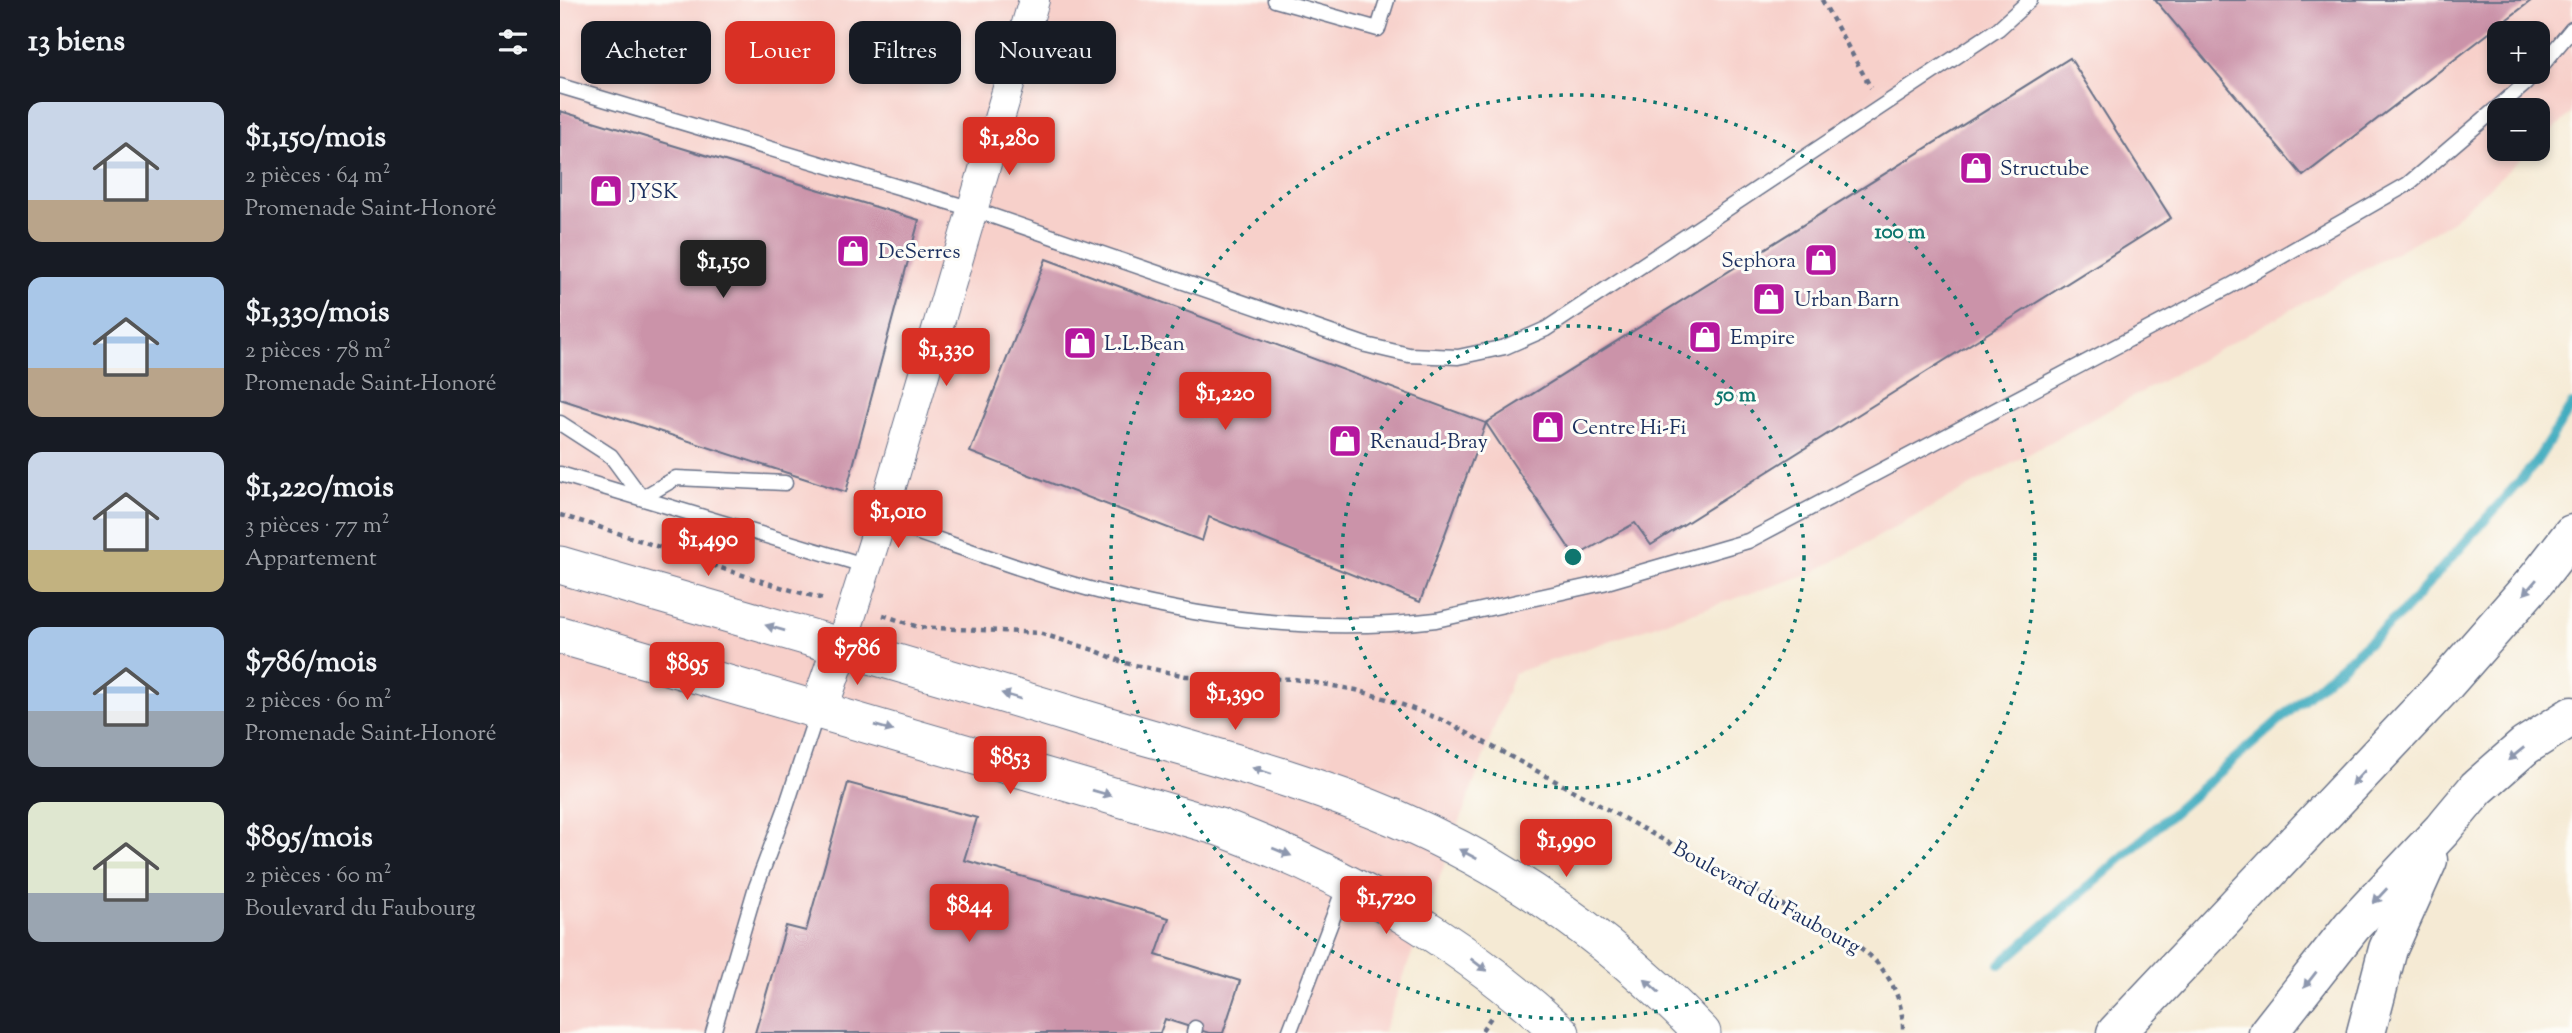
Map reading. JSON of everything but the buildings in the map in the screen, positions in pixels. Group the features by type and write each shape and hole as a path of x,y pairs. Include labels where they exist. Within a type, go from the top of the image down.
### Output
{"highway":[{"path":"2116,1033 2441,689 2538,578 2572,534"},
{"path":"2269,1033 2352,926 2442,830 2468,798 2534,740 2572,716"},
{"path":"2367,1033 2388,949 2442,830"},
{"path":"2147,1033 2235,907"}],"street":[{"path":"819,709 881,520 1034,0"},
{"path":"560,565 1236,762 1339,796 1394,818 1503,873 1575,920 1640,974 1702,1033"},
{"path":"560,635 1219,827 1291,855 1400,911 1452,945 1510,989 1561,1033"}],"lane":[{"path":"1275,0 1378,29 1387,0"},
{"path":"560,86 972,209 1366,345 1409,355 1458,356 1505,347 1546,329 1998,29 2030,0"},
{"path":"2550,55 2572,29"},
{"path":"881,520 1109,594 1209,614 1278,623 1325,625 1436,620 1602,583 1748,541 2230,286 2408,184 2525,84"},
{"path":"560,423 611,456 642,498"},
{"path":"560,474 867,566"},
{"path":"642,498 676,478 785,482"},
{"path":"712,1033 755,890 819,709"},
{"path":"1289,1033 1346,881"}],"path":[{"path":"1822,0 1881,107"},
{"path":"560,515 736,574 822,599"},
{"name":"Boulevard du Faubourg","path":"905,623 918,627 1040,632 1125,663 1156,671 1186,676 1294,679 1356,690 1416,709 1447,722 1858,946 1882,967 1891,983 1899,1000 1903,1033"}],"shaded area":[{"path":"560,0 2572,0 2572,113 2550,132 2550,98 2487,98 2487,161 2519,161 2449,223 1814,572 1514,673 1383,1033 560,1033"}],"waterway":[{"path":"2000,964 2403,612 2534,465 2572,405"}],"place":[{"name":"Structube","path":"1976,168"},
{"name":"JYSK","path":"606,191"},
{"name":"DeSerres","path":"853,251"},
{"name":"Sephora","path":"1821,260"},
{"name":"Urban Barn","path":"1769,299"},
{"name":"Empire","path":"1705,337"},
{"name":"L.L.Bean","path":"1080,343"},
{"name":"Centre Hi-Fi","path":"1548,427"},
{"name":"Renaud-Bray","path":"1345,441"}]}
